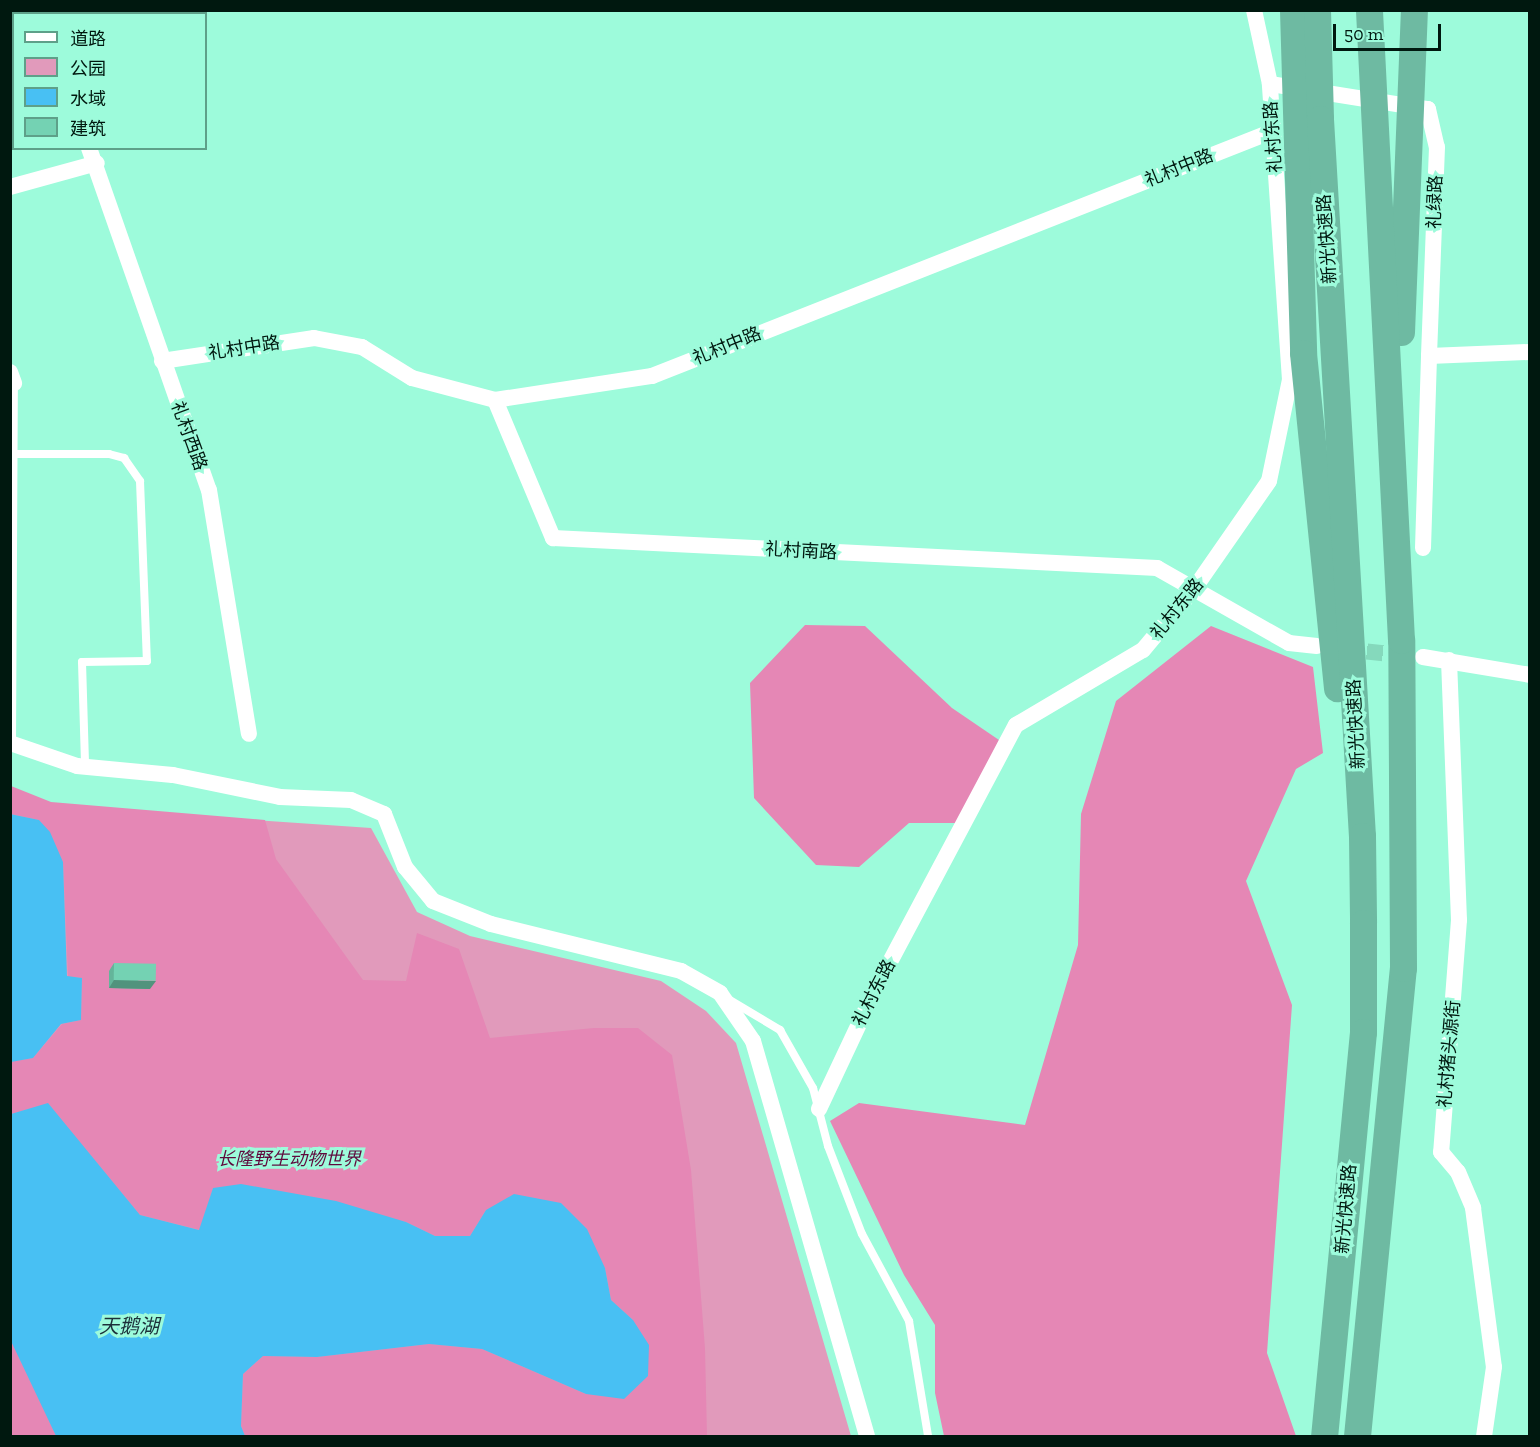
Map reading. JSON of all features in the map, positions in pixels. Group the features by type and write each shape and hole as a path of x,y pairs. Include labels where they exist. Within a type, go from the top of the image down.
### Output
{"highway":[{"path":"1293,10 1283,129 1303,353 1363,923"},
{"name":"新光快速路","path":"1317,10 1320,119 1361,814 1363,923 1363,1032 1324,1437"},
{"name":"新光快速路","path":"1357,1437 1403,968 1401,640 1396,498 1373,117 1369,10"},
{"path":"1396,498 1414,10"}],"street":[{"name":"礼村东路","path":"819,1109 875,990 1016,725 1143,650 1194,589 1269,481 1290,381 1283,129 1270,84 1254,10"},
{"name":"礼绿路","path":"1270,84 1428,109 1437,147 1428,356"},
{"name":"礼村中路","path":"162,361 314,338 362,347 412,378 495,400 652,376 1283,129"},
{"path":"10,187 93,156"},
{"name":"礼村西路","path":"93,156 162,361 209,490 249,734"},
{"path":"1423,548 1428,356 1530,352"},
{"name":"礼村南路","path":"495,400 553,538 1157,568 1194,589"},
{"path":"1194,589 1289,643 1317,646"},
{"path":"1423,657 1530,675"},
{"name":"礼村猪头源街","path":"1449,660 1459,920 1441,1152 1458,1172 1473,1208 1494,1367 1484,1437"},
{"path":"11,743 77,766 173,775 280,797 351,800 384,814 405,867 433,901 491,924 681,971 720,993 753,1041 867,1437"}],"lane":[{"path":"11,743 12,378"},
{"path":"11,454 109,454 124,458 140,481 147,661 82,662 85,766"},
{"path":"720,993 780,1030 813,1088 862,1234 909,1321 928,1437"}],"green space":[{"path":"805,625 865,626 952,708 999,740 959,823 909,823 859,867 816,865 754,798 750,683"},
{"path":"1211,626 1313,667 1323,753 1296,769 1246,881 1292,1005 1267,1353 1296,1436 944,1436 935,1393 935,1325 904,1275 830,1121 859,1103 1025,1125 1078,945 1081,814 1116,701"},
{"path":"11,786 51,802 265,820 276,859 363,980 406,981 417,933 459,949 490,1038 594,1028 638,1028 672,1055 691,1170 705,1348 707,1436 245,1436 241,1426 243,1374 263,1356 317,1357 429,1344 482,1349 586,1394 633,1320 611,1300 605,1268 486,1210 470,1236 435,1236 406,1222 213,1188 200,1230 140,1215 48,1104 11,1114 10,1062 33,1058 62,1024 81,1020 82,978 68,977 63,862 39,820 11,814"},
{"name":"长隆野生动物世界","path":"10,790 39,805 371,828 417,912 470,936 661,981 706,1011 736,1043 851,1436 11,1436"},
{"path":"10,1339 19,1350 56,1436 11,1436"}],"water":[{"path":"10,814 39,820 50,832 63,862 67,976 82,978 81,1020 61,1024 33,1058 11,1062"},
{"name":"天鹅湖","path":"48,1103 140,1215 199,1230 213,1188 241,1184 336,1201 406,1222 435,1236 470,1236 486,1210 514,1194 561,1203 587,1229 605,1268 611,1300 633,1320 649,1345 648,1376 624,1399 586,1394 482,1349 429,1344 317,1357 263,1356 243,1374 241,1426 245,1436 56,1436 10,1339 11,1114"}],"building":[{"path":"114,963 156,964 156,981 114,980"}],"tunnel":[{"path":"1343,649 1410,656"}]}
